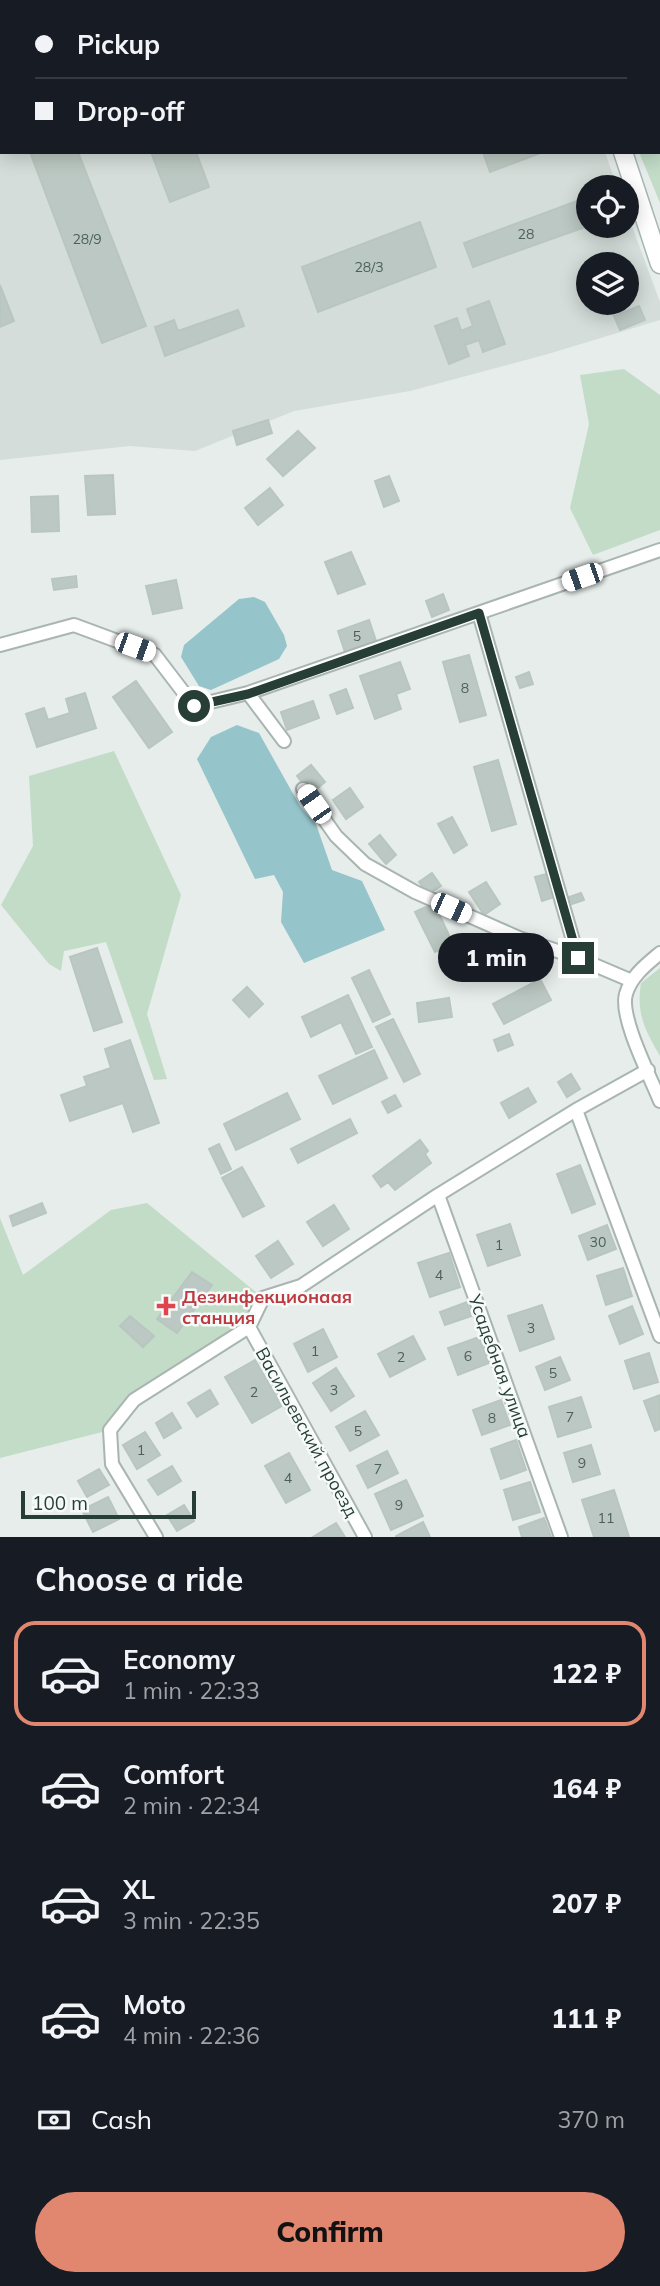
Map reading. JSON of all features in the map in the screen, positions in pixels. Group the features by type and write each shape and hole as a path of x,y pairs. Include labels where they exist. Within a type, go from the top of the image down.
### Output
{"street":[{"path":"624,154 660,264"},
{"path":"0,645 74,625 155,655 194,706 248,694 660,550"},
{"path":"479,613 578,958"},
{"path":"248,694 284,741"},
{"path":"303,789 337,836 365,864 415,892 519,938 578,958 632,981"},
{"path":"660,953 644,966 632,981 625,996 631,1031 660,1101"},
{"path":"156,1537 112,1464 110,1430 134,1400 249,1327 263,1298 301,1286 438,1195 576,1110 648,1070"},
{"path":"576,1110 660,1336"},
{"name":"Усадебная улица","path":"438,1195 561,1537"},
{"name":"Васильевский проезд","path":"249,1327 365,1537"}],"shaded area":[{"path":"0,154 606,154 613,175 576,175 576,238 636,238 660,302 660,320 548,354 410,391 294,411 195,451 130,446 0,460"}],"green space":[{"path":"640,154 660,154 660,203"},
{"path":"624,369 660,395 660,530 593,555 570,508 589,424 580,375"},
{"path":"114,751 181,895 147,1014 167,1079 154,1080 106,942 64,951 61,971 49,964 1,905 33,846 29,776"},
{"path":"660,968 660,1056 646,1030 641,1013 640,994 641,983"},
{"path":"147,1203 263,1298 249,1327 134,1400 110,1430 0,1458 0,1218 23,1275 111,1210"}],"water":[{"path":"254,597 265,602 284,635 287,646 279,659 211,690 199,686 181,657 184,645 239,599"},
{"path":"237,725 259,733 300,806 316,824 332,870 362,881 385,930 304,963 281,922 283,892 274,875 255,879 197,759 211,737"}],"building":[{"path":"31,154 79,154 146,326 102,343"},
{"path":"152,154 197,154 209,187 170,202"},
{"path":"484,154 538,154 490,172"},
{"path":"576,201 576,230 473,267 464,243"},
{"path":"420,222 436,267 318,312 302,267"},
{"path":"0,285 14,321 0,327"},
{"path":"489,301 505,344 483,352 479,340 465,345 469,356 449,364 435,326 457,318 461,331 473,326 467,309"},
{"path":"639,306 645,320 620,330 614,316 639,315"},
{"path":"238,310 244,326 165,356 155,327 174,320 178,331"},
{"path":"268,420 272,433 237,445 233,431"},
{"path":"298,431 315,448 283,476 267,459"},
{"path":"113,475 115,514 88,515 85,476"},
{"path":"389,476 399,501 384,507 375,481"},
{"path":"270,488 283,505 258,525 245,508"},
{"path":"58,496 59,531 32,532 31,497"},
{"path":"351,552 365,584 338,594 325,562"},
{"path":"76,576 77,587 54,590 52,579"},
{"path":"176,580 182,608 153,614 146,586"},
{"path":"443,594 449,610 432,617 426,601"},
{"path":"369,620 376,641 345,652 338,631"},
{"path":"469,655 486,715 460,722 443,662"},
{"path":"400,662 410,689 396,694 401,709 375,719 360,676"},
{"path":"529,672 533,684 520,688 516,677"},
{"path":"136,681 172,732 149,748 113,697"},
{"path":"346,689 353,708 337,714 330,695"},
{"path":"85,693 96,728 37,747 26,714 44,708 48,720 70,713 66,699"},
{"path":"313,701 319,718 287,730 281,712"},
{"path":"498,760 516,824 492,831 474,767"},
{"path":"311,765 325,782 311,794 297,776"},
{"path":"350,788 363,807 346,819 333,800"},
{"path":"452,817 467,845 454,853 438,824"},
{"path":"380,835 396,855 386,864 369,844"},
{"path":"432,873 441,886 428,894 419,882"},
{"path":"547,874 554,897 542,901 535,877"},
{"path":"486,882 500,904 484,915 469,892"},
{"path":"581,893 584,900 572,904 569,897"},
{"path":"434,903 453,944 435,952 415,912"},
{"path":"97,948 122,1022 94,1031 70,957"},
{"path":"369,970 390,1014 373,1022 352,978"},
{"path":"540,979 551,1000 504,1024 493,1004"},
{"path":"247,987 263,1004 249,1017 233,1000"},
{"path":"348,995 372,1047 356,1054 341,1022 311,1037 302,1017"},
{"path":"449,998 452,1017 419,1022 417,1003"},
{"path":"393,1019 420,1074 404,1082 376,1027"},
{"path":"509,1034 513,1045 498,1051 494,1040"},
{"path":"130,1040 159,1123 133,1132 123,1103 70,1121 61,1095 87,1086 84,1077 111,1068 105,1049"},
{"path":"374,1050 387,1078 333,1104 319,1076"},
{"path":"571,1074 580,1089 567,1097 558,1082"},
{"path":"528,1088 536,1102 509,1118 501,1103"},
{"path":"287,1093 300,1119 236,1150 224,1124"},
{"path":"395,1095 401,1106 388,1113 382,1102"},
{"path":"350,1119 357,1133 298,1163 291,1149"},
{"path":"420,1140 428,1151 425,1154 431,1163 395,1190 388,1182 381,1187 373,1176"},
{"path":"219,1144 231,1169 221,1174 209,1149"},
{"path":"580,1165 595,1204 572,1213 557,1174"},
{"path":"242,1167 264,1206 243,1217 222,1178"},
{"path":"42,1203 46,1213 13,1226 10,1216"},
{"path":"334,1205 349,1229 323,1246 307,1222"},
{"path":"510,1224 520,1255 488,1266 477,1235"},
{"path":"607,1225 616,1249 588,1260 579,1236"},
{"path":"278,1241 293,1264 271,1278 256,1256"},
{"path":"449,1253 460,1287 430,1297 418,1263"},
{"path":"623,1268 632,1296 606,1305 597,1276"},
{"path":"192,1272 212,1285 177,1333 157,1319"},
{"path":"467,1302 471,1316 445,1325 440,1312"},
{"path":"542,1305 554,1339 520,1351 508,1316"},
{"path":"632,1306 643,1334 620,1344 609,1316"},
{"path":"130,1316 154,1336 143,1347 120,1326"},
{"path":"323,1329 337,1357 308,1372 294,1344"},
{"path":"413,1336 425,1359 390,1377 378,1354"},
{"path":"479,1337 489,1363 458,1375 448,1348"},
{"path":"649,1353 658,1382 634,1389 625,1361"},
{"path":"560,1357 570,1380 545,1390 536,1367"},
{"path":"255,1360 282,1406 252,1423 225,1377"},
{"path":"336,1368 354,1396 331,1411 313,1383"},
{"path":"210,1390 218,1404 197,1417 188,1403"},
{"path":"660,1395 660,1429 655,1431 644,1401"},
{"path":"581,1397 591,1427 558,1437 549,1407"},
{"path":"501,1400 510,1425 482,1435 473,1410"},
{"path":"365,1411 379,1435 350,1451 336,1427"},
{"path":"172,1413 181,1428 164,1438 156,1423"},
{"path":"145,1432 160,1455 137,1469 123,1445"},
{"path":"516,1440 526,1470 501,1479 491,1449"},
{"path":"591,1445 600,1474 573,1482 564,1453"},
{"path":"387,1451 398,1473 368,1488 357,1466"},
{"path":"289,1453 310,1490 286,1503 265,1466"},
{"path":"172,1466 181,1481 158,1495 148,1480"},
{"path":"99,1469 109,1485 87,1497 78,1481"},
{"path":"406,1480 423,1516 391,1530 375,1494"},
{"path":"530,1482 540,1512 513,1520 504,1490"},
{"path":"614,1490 629,1537 594,1537 582,1500"},
{"path":"108,1497 119,1519 93,1532 82,1510"},
{"path":"184,1505 194,1521 177,1531 167,1515"},
{"path":"544,1518 551,1537 522,1537 519,1527"},
{"path":"423,1522 430,1537 396,1537 396,1536"},
{"path":"336,1523 345,1537 313,1537"}],"place":[{"name":"Дезинфекционаая станция","path":"166,1306"}],"route":[{"path":"194,706 248,694 479,613 578,958"}]}
